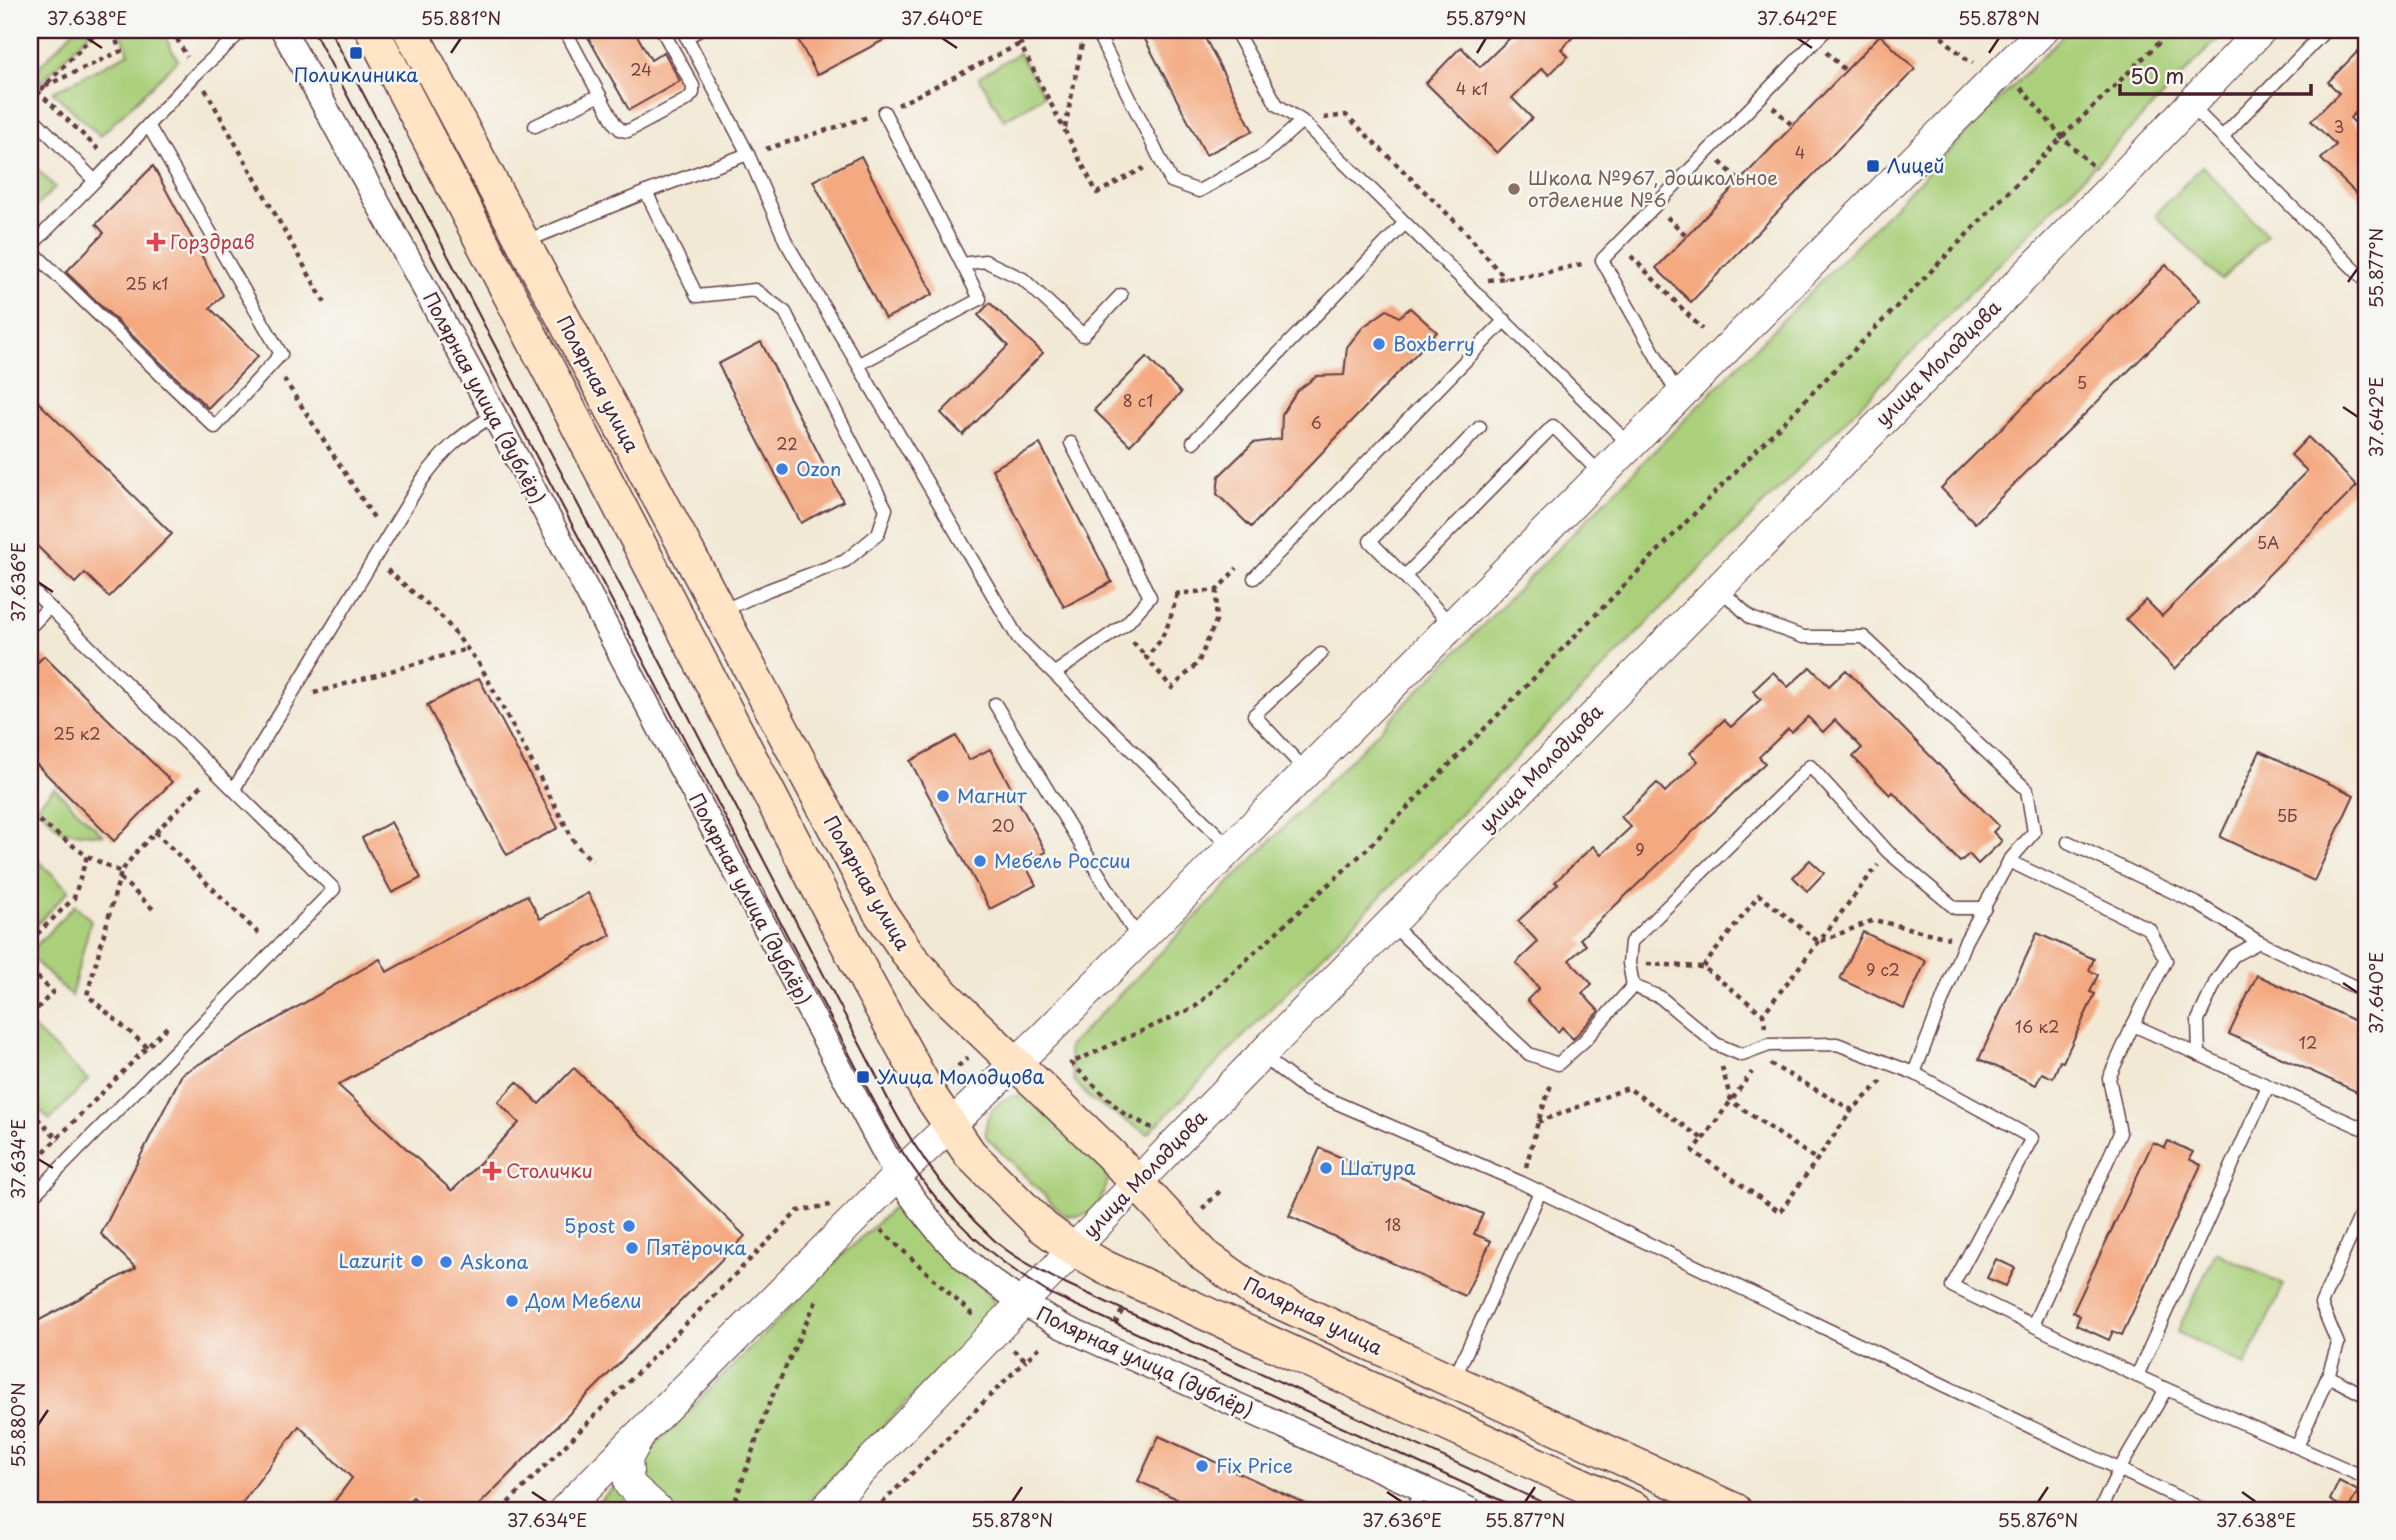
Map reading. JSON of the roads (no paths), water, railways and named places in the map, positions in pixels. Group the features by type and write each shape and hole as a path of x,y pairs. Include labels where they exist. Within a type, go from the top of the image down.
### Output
{"main road":[{"name":"Полярная улица","path":"372,30 860,970 927,1091 970,1154 1043,1227 1104,1267 1637,1510"},
{"name":"Полярная улица","path":"411,30 879,911 911,958 944,995 1137,1182 1205,1256 1236,1279 1253,1290 1735,1510"}],"street":[{"name":"Полярная улица (дублёр)","path":"283,30 494,415 897,1176 923,1212 952,1245 1022,1303 1061,1326 1417,1499 1470,1510"},
{"name":"улица Молодцова","path":"824,1510 1137,1182 2113,186 2261,30"},
{"path":"566,1508 897,1176 1231,849 1997,76 2031,34"},
{"path":"642,1430 627,1459 629,1484 658,1510"},
{"path":"566,1508 595,1493 615,1498 628,1510"}],"lane":[{"path":"148,125 281,354 215,427 30,248 95,181 148,125 197,74 243,30"},
{"path":"565,30 615,124 621,130 628,131 688,99 693,93 693,86 662,30"},
{"path":"700,30 685,33 748,154 786,242 1018,638 1231,849"},
{"path":"1096,30 1171,181 1199,191 1265,154 1303,121"},
{"path":"1235,30 1277,105 1303,121 1630,445"},
{"path":"1679,397 1602,260 1826,30"},
{"path":"2223,136 2326,30"},
{"path":"535,127 600,95"},
{"path":"2189,104 2366,281"},
{"path":"859,364 980,299 884,113"},
{"path":"30,115 95,181"},
{"path":"523,242 748,154"},
{"path":"646,192 697,296 755,290 785,312 886,509 878,534 845,561 768,590 719,613"},
{"path":"1193,442 1405,223"},
{"path":"962,264 985,261 1023,279 1083,335 1121,295"},
{"path":"1254,578 1505,320"},
{"path":"234,789 422,480 443,452 494,415"},
{"path":"1405,576 1553,426 1602,474"},
{"path":"1452,626 1370,541 1480,427"},
{"path":"1055,673 1127,623 1150,597 1071,443"},
{"path":"1718,587 1751,618 1803,637 1864,637 2027,790 2034,832 2009,861 1965,942 1914,1073"},
{"path":"30,588 334,889 30,1199"},
{"path":"30,626 49,607"},
{"path":"1307,772 1254,715 1321,654"},
{"path":"995,704 1139,941"},
{"path":"1633,986 1629,963 1630,942 1810,765 1888,852 1955,908 1985,908"},
{"path":"2068,842 2196,903 2259,942 2366,992"},
{"path":"2009,861 2148,929 2166,960 2109,1078 2120,1133 2033,1325"},
{"path":"1390,923 1529,1054 1558,1064 1584,1041 1633,986"},
{"path":"2199,1055 2198,1020 2216,981 2233,956 2259,942"},
{"path":"1633,986 1660,997 1716,1044 1742,1055 1769,1045 1837,1044 1914,1073 2032,1138 1952,1286 2137,1376 2366,1478"},
{"path":"2133,1025 2366,1130"},
{"path":"1261,1055 1307,1090 1522,1183 2204,1510"},
{"path":"2137,1376 2269,1086"},
{"path":"1454,1381 1541,1192"},
{"path":"2297,1447 2328,1377 2338,1344 2321,1304 2366,1203"},
{"path":"2328,1377 2366,1396"},
{"path":"2100,1510 2119,1470 2166,1389"}],"tram line":[{"path":"313,30 886,1124 917,1174 955,1219 976,1239 999,1259 1047,1292 1522,1510"},
{"path":"330,30 897,1116 924,1160 956,1201 1000,1245 1056,1279 1559,1510"}],"place":[{"name":"Поликлиника","path":"356,53"},
{"name":"Лицей","path":"1873,166"},
{"name":"Школа №967, дошкольное отделение №6","path":"1514,189"},
{"name":"Горздрав","path":"156,242"},
{"name":"Boxberry","path":"1379,344"},
{"name":"Ozon","path":"782,469"},
{"name":"Магнит","path":"943,796"},
{"name":"Мебель России","path":"980,861"},
{"name":"Улица Молодцова","path":"863,1077"},
{"name":"Шатура","path":"1326,1168"},
{"name":"Столички","path":"492,1171"},
{"name":"5post","path":"629,1226"},
{"name":"Пятёрочка","path":"632,1248"},
{"name":"Lazurit","path":"417,1261"},
{"name":"Askona","path":"446,1262"},
{"name":"Дом Мебели","path":"512,1301"},
{"name":"Fix Price","path":"1202,1466"}]}
